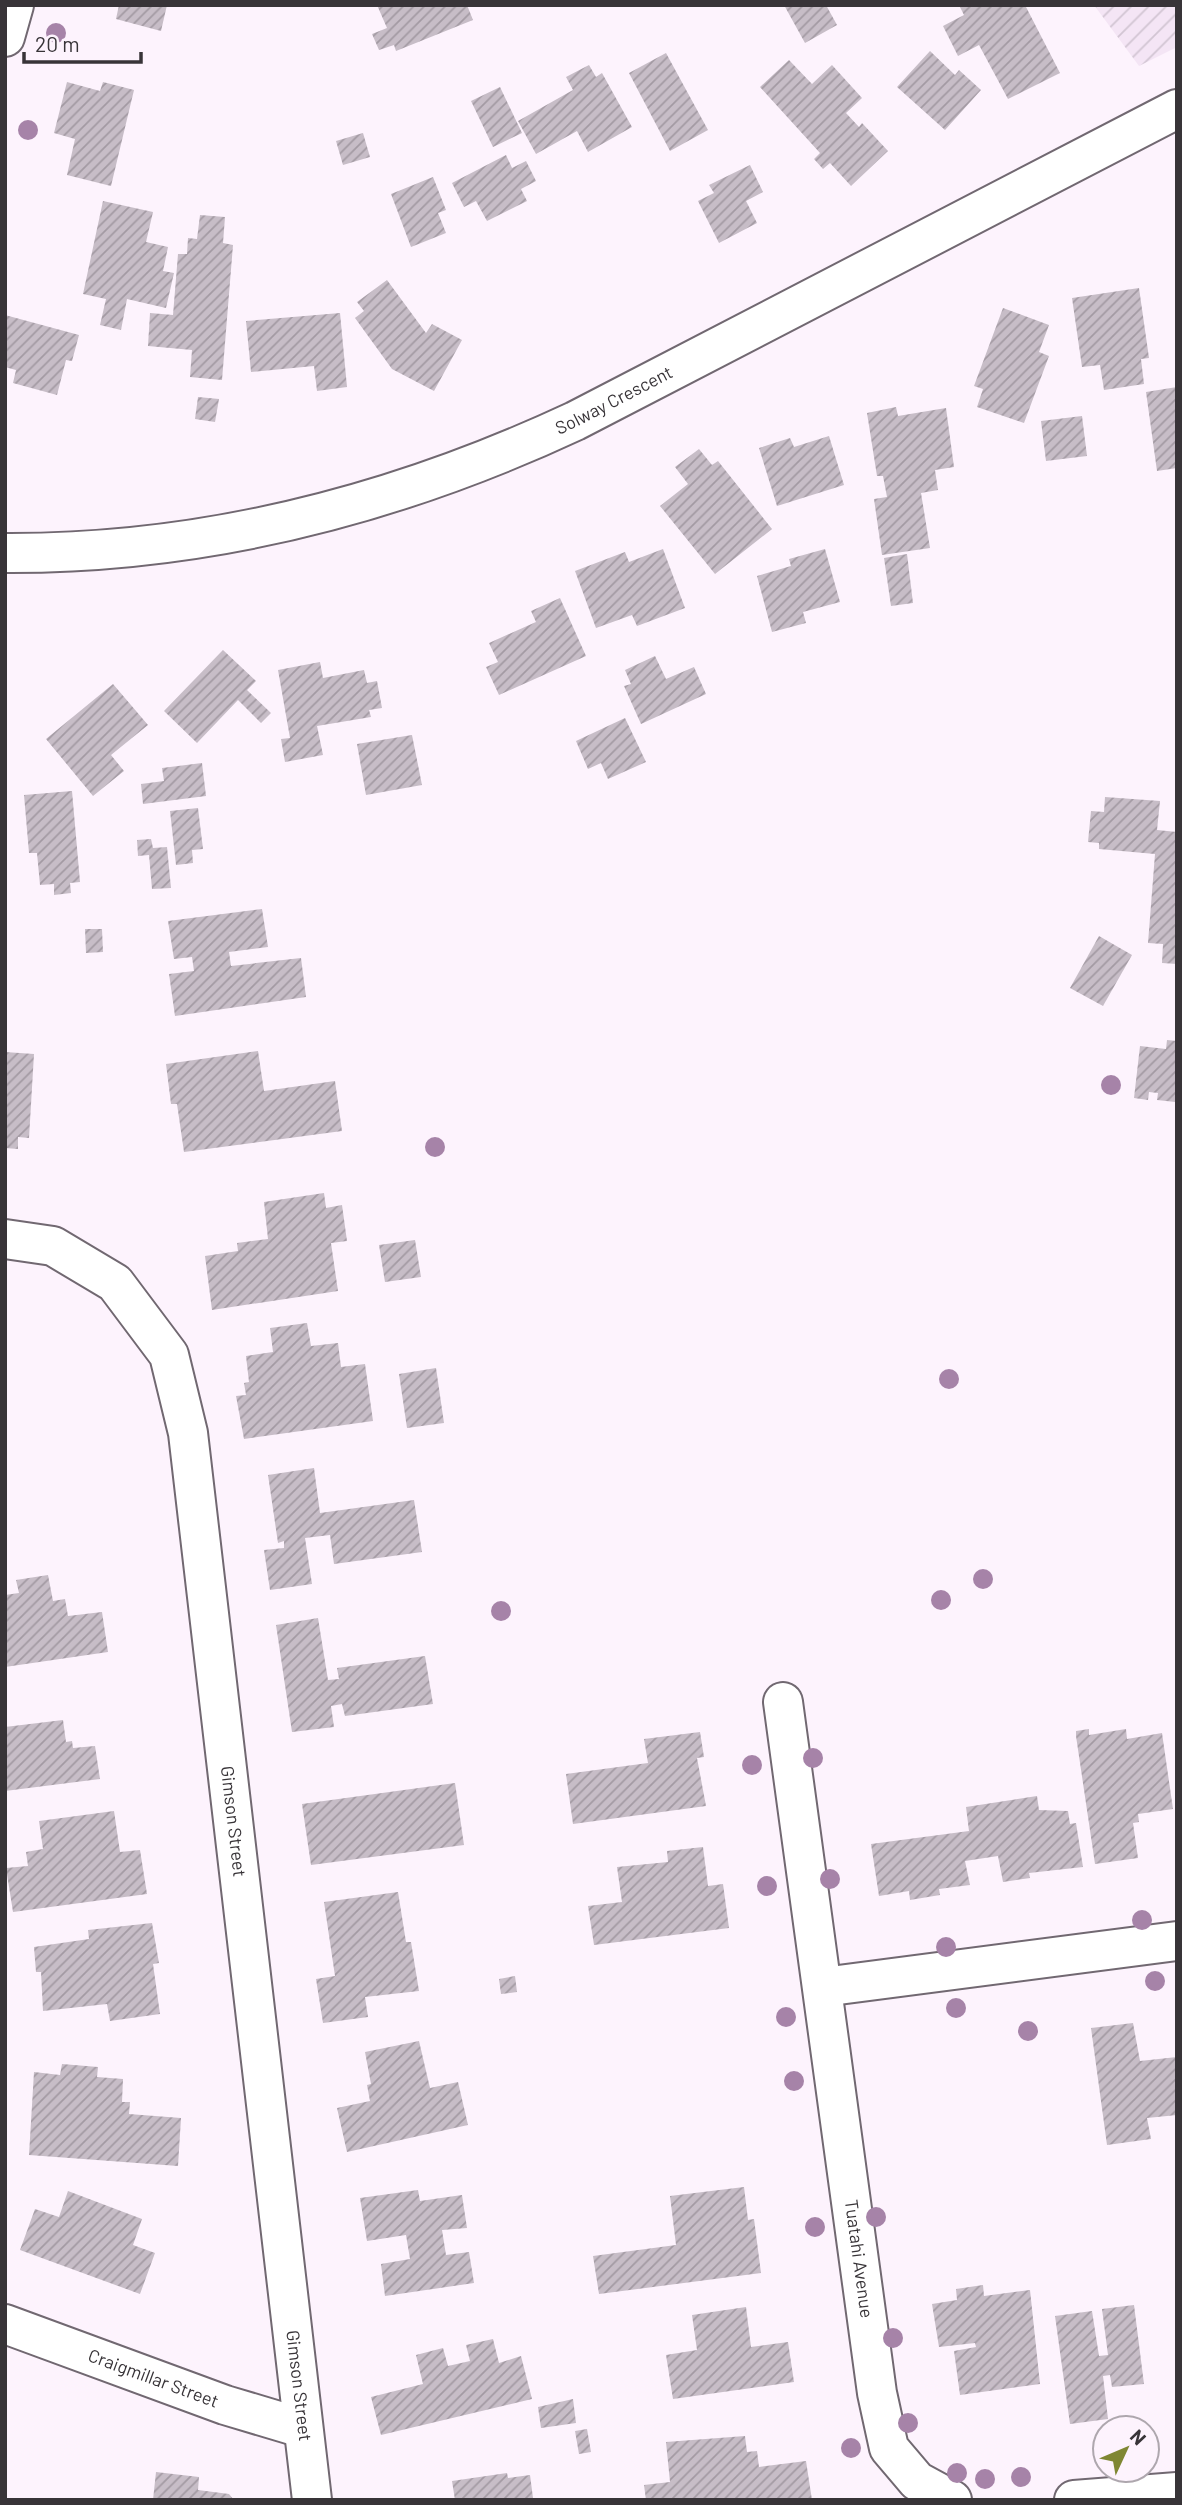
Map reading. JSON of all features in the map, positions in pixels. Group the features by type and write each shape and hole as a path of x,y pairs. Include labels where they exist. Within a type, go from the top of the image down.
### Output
{"street":[{"path":"5,37 14,5"},
{"name":"Solway Crescent","path":"5,553 100,550 175,543 266,527 337,511 475,466 586,416 1177,109"},
{"name":"Gimson Street","path":"5,1239 53,1246 115,1283 169,1355 188,1433 312,2500"},
{"name":"Tuatahi Avenue","path":"783,1702 877,2393 889,2448 911,2491 952,2500"},
{"path":"823,1987 1177,1941"},
{"name":"Craigmillar Street","path":"5,2324 225,2405 302,2428"},
{"path":"1074,2500 1177,2492"}],"shaded area":[{"path":"1094,5 1177,5 1177,47 1139,66"}],"building":[{"path":"119,5 167,5 161,31 116,19"},
{"path":"377,5 467,5 473,20 396,51 394,45 379,50 372,34 387,28"},
{"path":"784,5 826,5 837,25 805,43"},
{"path":"959,5 1025,5 1060,73 1008,99 979,45 958,56 943,26 964,15"},
{"path":"930,51 955,75 959,70 981,90 945,130 897,87"},
{"path":"666,53 708,130 670,151 629,73"},
{"path":"789,60 812,84 832,65 862,98 846,113 859,127 862,123 888,151 851,186 830,163 823,169 814,159 820,153 760,87"},
{"path":"589,65 596,77 602,73 632,127 588,152 577,131 536,154 518,121 573,90 566,77"},
{"path":"67,82 100,91 103,82 134,90 111,186 67,175 75,139 54,133"},
{"path":"500,87 522,133 493,147 471,101"},
{"path":"363,133 370,157 343,165 336,141"},
{"path":"506,155 512,168 526,161 536,181 521,189 527,201 487,221 476,201 464,207 452,183"},
{"path":"750,165 763,192 746,201 757,223 719,243 698,201 714,193 709,185"},
{"path":"433,177 446,210 438,213 446,233 411,247 391,194"},
{"path":"103,201 153,212 146,242 168,247 163,271 174,273 166,308 127,299 121,330 100,325 106,299 83,294"},
{"path":"200,215 225,217 223,243 233,245 222,380 190,377 192,350 148,346 150,313 173,315 178,254 187,254 188,238 197,239"},
{"path":"387,280 426,333 432,324 462,340 434,391 392,369 355,318 364,311 357,302"},
{"path":"1139,288 1149,358 1141,359 1144,384 1104,390 1100,365 1082,367 1072,298"},
{"path":"1003,308 1049,325 1039,352 1049,356 1024,423 977,407 983,389 974,386"},
{"path":"340,313 347,387 317,391 314,366 251,372 246,321"},
{"path":"5,315 79,335 72,361 66,360 57,395 13,383 16,370 5,367"},
{"path":"1177,387 1177,468 1157,471 1146,392"},
{"path":"198,397 219,399 215,422 195,419"},
{"path":"896,407 898,416 946,408 954,467 935,470 938,490 921,493 930,548 882,555 874,499 887,497 883,476 877,476 867,413"},
{"path":"1082,416 1087,456 1046,461 1041,421"},
{"path":"829,436 844,485 777,506 759,448 790,438 794,447"},
{"path":"699,449 712,465 718,461 772,529 715,574 660,506 688,484 675,467"},
{"path":"663,549 685,608 637,626 632,615 596,628 575,571 625,552 629,562"},
{"path":"825,549 840,602 803,612 806,623 772,632 757,576 791,566 789,559"},
{"path":"907,554 913,603 891,606 884,558"},
{"path":"560,598 586,656 499,695 486,667 498,662 489,643 536,622 531,611"},
{"path":"223,650 256,681 247,690 271,713 261,723 238,700 197,743 164,711"},
{"path":"655,656 666,679 694,667 706,694 641,724 624,686 631,684 625,670"},
{"path":"320,662 323,678 364,670 367,683 377,681 382,708 369,710 371,717 317,726 323,755 285,762 281,739 290,738 278,670"},
{"path":"113,684 148,725 111,755 124,771 93,796 46,739"},
{"path":"625,718 646,762 608,779 601,763 588,769 576,741"},
{"path":"412,735 422,785 366,795 357,744"},
{"path":"202,763 206,796 143,804 141,784 164,781 162,768"},
{"path":"72,791 80,882 70,883 71,893 54,895 54,884 40,885 37,853 29,853 24,795"},
{"path":"1105,797 1160,801 1157,830 1177,832 1177,964 1162,963 1163,944 1148,943 1155,854 1099,849 1099,843 1088,842 1091,811 1104,812"},
{"path":"198,808 203,849 192,850 193,863 176,865 170,811"},
{"path":"151,839 153,848 167,847 171,888 152,889 149,855 138,856 137,840"},
{"path":"262,909 268,947 229,952 231,966 301,958 306,997 175,1016 169,974 194,971 192,957 174,959 168,921"},
{"path":"85,929 102,929 103,952 86,953"},
{"path":"1099,936 1132,955 1103,1006 1070,988"},
{"path":"1167,1040 1177,1041 1175,1102 1157,1100 1158,1093 1149,1092 1148,1100 1134,1098 1140,1046 1166,1049"},
{"path":"258,1051 264,1091 335,1081 342,1131 184,1152 177,1104 171,1104 166,1064"},
{"path":"5,1052 34,1054 29,1138 18,1137 18,1149 5,1148"},
{"path":"324,1193 326,1208 342,1205 347,1241 331,1243 338,1291 212,1310 205,1256 238,1251 237,1243 268,1239 264,1202"},
{"path":"415,1240 421,1277 385,1282 379,1245"},
{"path":"307,1323 311,1346 338,1343 341,1367 365,1364 373,1421 244,1439 236,1396 246,1395 244,1383 249,1382 246,1356 273,1352 270,1328"},
{"path":"436,1368 444,1423 407,1428 399,1374"},
{"path":"314,1468 320,1513 414,1500 422,1552 334,1564 330,1535 305,1538 312,1584 270,1590 264,1550 284,1548 284,1541 278,1543 268,1475"},
{"path":"48,1575 53,1601 65,1599 68,1616 102,1612 108,1652 5,1667 5,1595 19,1593 16,1580"},
{"path":"318,1618 328,1680 339,1679 337,1668 425,1656 433,1704 345,1716 342,1704 331,1706 334,1727 292,1732 276,1625"},
{"path":"63,1720 66,1742 72,1741 73,1748 95,1746 100,1779 5,1791 5,1727"},
{"path":"1089,1729 1089,1735 1126,1729 1127,1739 1162,1733 1173,1809 1138,1814 1139,1822 1133,1823 1138,1858 1095,1864 1076,1736 1076,1731"},
{"path":"700,1732 704,1757 697,1758 706,1806 573,1824 566,1774 648,1763 644,1739"},
{"path":"455,1783 464,1845 311,1865 302,1804"},
{"path":"1037,1796 1039,1810 1068,1811 1070,1824 1076,1823 1083,1867 1029,1873 1030,1878 1003,1882 998,1856 965,1861 970,1885 939,1889 940,1895 910,1900 909,1891 879,1896 871,1844 969,1831 966,1807"},
{"path":"114,1811 120,1852 140,1850 147,1894 13,1912 6,1868 28,1866 26,1852 43,1849 39,1821"},
{"path":"703,1847 708,1886 723,1884 729,1928 594,1945 588,1906 622,1902 617,1867 668,1862 667,1851"},
{"path":"398,1892 406,1942 411,1942 419,1991 365,1997 368,2017 323,2023 316,1979 335,1976 324,1902"},
{"path":"152,1923 159,1963 153,1964 160,2014 110,2021 107,2004 43,2011 41,1972 36,1972 34,1947 89,1939 88,1930"},
{"path":"515,1976 517,1992 501,1994 499,1979"},
{"path":"1133,2023 1140,2061 1177,2057 1177,2115 1147,2118 1151,2139 1107,2145 1091,2028"},
{"path":"419,2041 430,2088 458,2082 468,2125 347,2152 337,2108 370,2101 367,2085 371,2084 365,2052"},
{"path":"62,2064 98,2067 97,2077 123,2079 122,2102 130,2102 129,2114 181,2118 178,2166 29,2155 34,2072 60,2075"},
{"path":"744,2187 748,2220 754,2219 761,2273 599,2294 593,2256 676,2245 670,2196"},
{"path":"418,2190 420,2201 462,2195 467,2228 442,2230 446,2255 469,2252 474,2283 385,2296 381,2264 410,2259 406,2235 367,2241 360,2198"},
{"path":"68,2191 142,2219 133,2245 155,2253 140,2294 20,2250 35,2209 59,2217"},
{"path":"983,2285 984,2296 1030,2290 1040,2384 960,2395 954,2351 976,2347 975,2343 939,2347 932,2304 957,2300 956,2289"},
{"path":"1134,2305 1144,2384 1112,2387 1110,2375 1103,2376 1107,2414 1091,2414 1091,2421 1070,2424 1055,2316 1092,2311 1099,2356 1108,2355 1102,2309"},
{"path":"746,2307 751,2347 788,2342 794,2382 673,2399 666,2355 697,2350 692,2315"},
{"path":"493,2339 499,2363 521,2356 532,2399 381,2435 371,2397 423,2384 416,2355 443,2348 448,2366 470,2361 466,2345"},
{"path":"573,2399 576,2423 541,2428 538,2407"},
{"path":"587,2429 591,2452 579,2454 575,2431"},
{"path":"745,2436 747,2452 757,2451 759,2467 806,2461 812,2500 646,2500 644,2485 670,2482 666,2442"},
{"path":"156,2472 199,2477 198,2490 229,2494 234,2500 153,2500"},
{"path":"507,2473 508,2478 530,2475 533,2498 455,2500 452,2481"}]}
